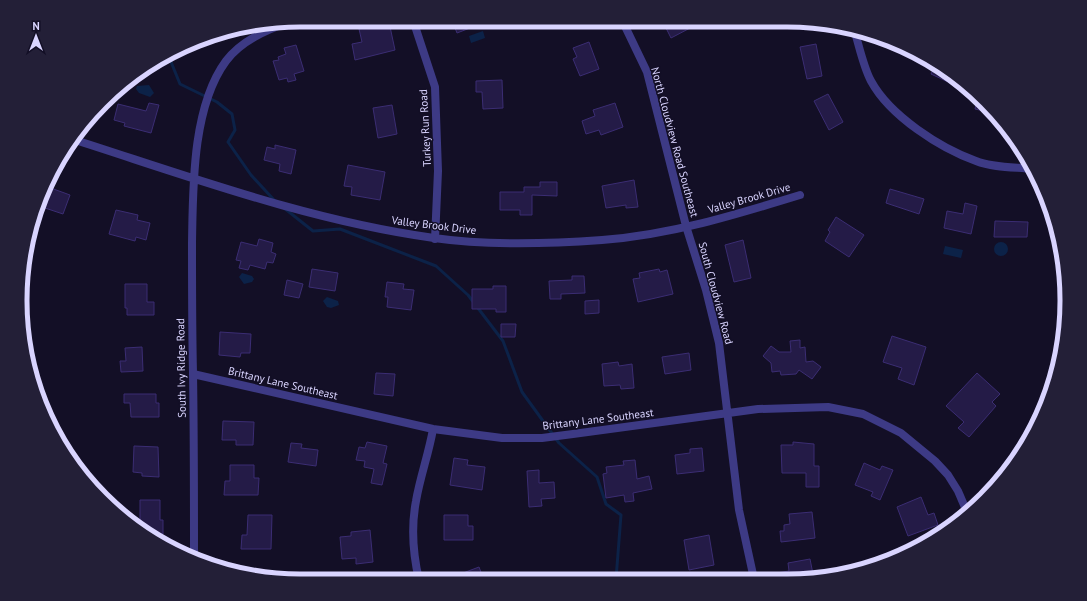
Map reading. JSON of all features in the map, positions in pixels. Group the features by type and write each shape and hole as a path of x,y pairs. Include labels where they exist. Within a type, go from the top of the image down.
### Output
{"street":[{"name":"Turkey Run Road","path":"416,27 435,87 438,171 435,238"},
{"name":"North Cloudview Road Southeast","path":"625,27 647,72 686,226"},
{"name":"South Ivy Ridge Road","path":"194,552 191,292 194,178 202,117 217,76 226,62 250,39 274,28"},
{"path":"856,36 870,80 892,107 920,132 976,162 1025,168"},
{"name":"Valley Brook Drive","path":"78,142 326,218 435,238 486,243 603,240 652,233 730,216 800,195"},
{"name":"South Cloudview Road","path":"686,226 706,290 719,343 739,510 753,574"},
{"name":"Brittany Lane Southeast","path":"193,374 433,429 502,438 542,438 758,409 828,407 863,414 901,433 948,475 958,491 965,508"},
{"path":"417,574 414,561 414,521 416,500 433,429"}],"water":[{"path":"483,31 485,38 471,43 469,36"},
{"path":"149,85 154,93 150,97 139,93 136,89 137,86"},
{"path":"1001,242 1006,244 1008,249 1006,254 1001,256 996,254 994,249 996,244"},
{"path":"945,246 963,250 961,258 943,254"},
{"path":"242,273 252,276 254,279 252,282 244,284 239,277"},
{"path":"327,297 338,301 339,305 331,308 327,307 323,301"}],"building":[{"path":"368,27 390,27 395,50 355,60 352,44 362,42 359,29"},
{"path":"455,27 470,27 470,28 457,33"},
{"path":"666,27 692,27 671,38"},
{"path":"589,42 599,69 580,76 573,59 577,57 573,48"},
{"path":"816,44 822,76 807,79 800,47"},
{"path":"296,45 304,71 294,74 296,80 288,82 287,78 279,80 273,61 279,60 278,57 286,54 284,48"},
{"path":"933,70 954,85 931,74"},
{"path":"502,80 503,108 483,109 482,92 476,92 476,81"},
{"path":"828,94 843,122 829,130 814,101"},
{"path":"149,103 159,105 151,133 124,126 125,123 114,120 118,104 146,111"},
{"path":"615,103 623,127 601,135 599,130 586,134 582,121 595,116 593,110"},
{"path":"976,104 984,111 975,109"},
{"path":"392,105 397,134 378,138 373,108"},
{"path":"275,145 296,150 291,174 279,171 280,164 264,160 267,147 275,149"},
{"path":"348,165 385,172 380,200 351,195 352,187 344,186"},
{"path":"634,180 638,207 626,208 626,205 606,208 602,186"},
{"path":"540,182 557,182 557,196 532,195 532,215 520,215 520,210 500,210 500,192 524,192 524,187 540,187"},
{"path":"51,188 70,195 63,214 44,208"},
{"path":"890,189 924,199 919,214 886,203"},
{"path":"965,203 977,206 971,234 944,228 947,211 963,214"},
{"path":"116,210 138,215 137,220 150,223 146,240 136,237 135,241 109,234"},
{"path":"836,217 864,235 849,257 825,241 830,232 828,230"},
{"path":"995,221 1028,222 1027,237 994,237"},
{"path":"259,239 273,243 271,252 276,254 273,263 267,262 265,269 250,265 248,270 239,268 241,261 236,260 241,242 257,246"},
{"path":"743,240 751,278 734,282 725,245"},
{"path":"312,269 338,273 335,291 309,287"},
{"path":"659,269 660,272 667,270 673,294 638,302 633,279 640,278 639,273"},
{"path":"572,276 584,276 585,293 561,294 561,299 550,299 549,281 572,280"},
{"path":"287,280 303,284 299,298 284,295"},
{"path":"387,282 404,284 403,289 414,290 411,310 387,307 388,297 385,297"},
{"path":"125,284 147,284 147,302 154,302 154,315 127,315 127,308 125,308"},
{"path":"493,286 506,286 506,312 496,312 496,309 472,309 472,289 493,289"},
{"path":"599,300 599,313 585,314 585,301"},
{"path":"501,324 516,324 515,337 501,337"},
{"path":"220,332 251,334 250,353 241,353 240,357 219,355"},
{"path":"892,336 926,347 914,385 898,379 902,368 883,362"},
{"path":"800,340 800,348 805,347 806,362 813,361 821,367 812,379 799,370 796,374 781,375 780,371 772,372 771,363 763,356 771,346 779,352 791,352 790,341"},
{"path":"142,347 143,371 121,372 120,361 126,361 125,348"},
{"path":"689,353 691,370 665,374 662,357"},
{"path":"618,362 619,366 632,364 634,388 621,389 620,385 604,386 602,364"},
{"path":"376,373 395,374 393,396 374,394"},
{"path":"977,373 1000,394 992,402 996,406 969,437 958,428 964,422 946,406"},
{"path":"124,394 156,394 156,403 159,403 159,417 131,417 130,403 124,403"},
{"path":"223,421 254,422 253,445 236,445 236,440 222,440"},
{"path":"367,442 387,446 383,463 387,464 382,485 371,483 374,469 364,467 365,461 356,460 359,447 365,448"},
{"path":"793,442 814,444 814,466 819,466 819,487 806,487 806,473 782,473 781,445 793,445"},
{"path":"291,443 302,444 301,448 318,450 316,466 288,462"},
{"path":"134,446 158,447 159,477 142,476 142,473 133,472"},
{"path":"702,448 704,471 677,474 675,455 690,453 690,449"},
{"path":"454,458 468,460 467,465 485,467 482,490 450,485"},
{"path":"635,460 637,479 649,476 652,489 633,493 634,501 625,502 624,495 606,498 603,474 607,473 606,467 624,465 623,461"},
{"path":"864,463 880,470 882,466 893,470 880,500 871,496 873,492 855,485"},
{"path":"230,465 254,465 254,478 259,478 258,495 224,495 225,481 230,481"},
{"path":"539,470 539,483 554,482 555,498 541,499 542,506 529,507 527,471"},
{"path":"921,497 928,515 934,513 938,525 908,536 897,507"},
{"path":"140,500 160,500 160,520 163,520 163,534 159,534 140,521"},
{"path":"812,512 815,538 781,542 780,531 784,531 784,525 790,524 789,514"},
{"path":"248,515 272,515 271,549 241,549 242,535 247,535"},
{"path":"444,515 468,515 468,526 473,526 473,540 444,540"},
{"path":"370,530 373,562 356,564 356,558 342,559 340,537 351,536 351,532"},
{"path":"709,535 714,565 689,570 684,540"},
{"path":"810,559 813,573 771,574 789,571 788,563"},
{"path":"479,567 482,574 460,574"}],"waterway":[{"path":"170,60 180,84 217,102 232,114 235,130 228,142 251,175 275,201"},
{"path":"284,208 313,231 340,229 436,266 468,295 503,341 522,392 559,443 597,477 606,504 621,515 616,574"}]}
